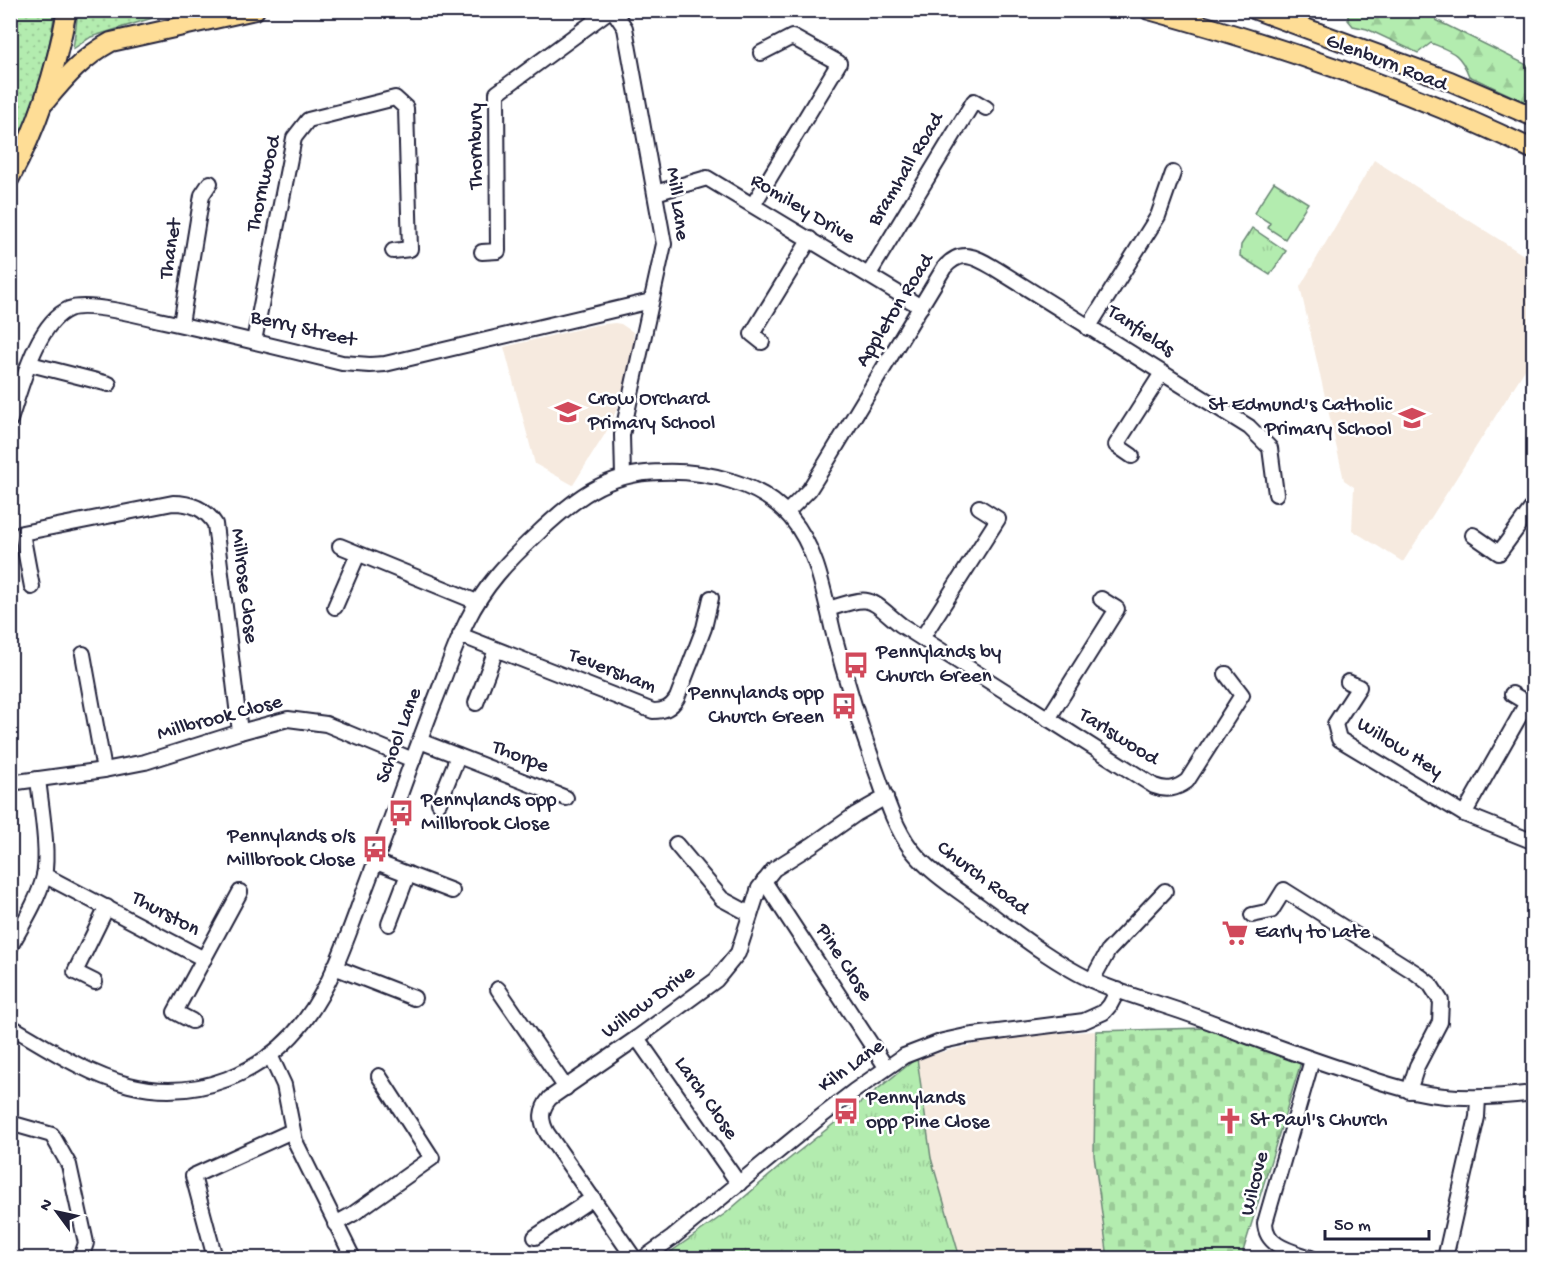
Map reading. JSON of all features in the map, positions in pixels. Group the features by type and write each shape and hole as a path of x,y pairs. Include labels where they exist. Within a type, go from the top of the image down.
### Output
{"main road":[{"path":"10,178 27,147 45,102 67,10"},
{"path":"45,102 78,64 94,51 111,42 255,10"},
{"name":"Glenburn Road","path":"1149,10 1245,36 1396,90 1533,150"},
{"name":"Glenburn Road","path":"1256,10 1450,81 1533,117"}],"street":[{"name":"Mill Lane","path":"612,10 625,28 664,244 622,435 623,477"},
{"name":"Thornbury","path":"482,252 498,251 497,93 612,10"},
{"path":"753,205 839,63 792,37 761,52"},
{"name":"Thornwood","path":"254,341 294,138 308,120 395,98 406,108 410,249 393,251"},
{"name":"Bramhall Road","path":"869,274 974,101 986,108"},
{"name":"Tanfields","path":"1173,173 1158,216 1088,328 1249,427 1270,448 1276,494"},
{"name":"Romiley Drive","path":"655,193 707,178 921,307"},
{"name":"Thanet","path":"181,324 202,195 210,183"},
{"path":"762,342 752,334 810,239"},
{"name":"Appleton Road","path":"787,512 809,490 826,464 949,261 971,256 1022,285 1088,328"},
{"name":"Berry Street","path":"10,420 40,340 58,316 69,309 92,308 181,324 342,363 370,365 651,301"},
{"path":"30,364 110,384"},
{"path":"93,380 97,366"},
{"path":"1132,456 1116,445 1162,373"},
{"name":"Church Road","path":"623,477 639,473 671,471 722,478 767,496 787,512 803,534 809,547 860,726 903,837 926,865 942,879 1039,948 1092,980 1118,990 1190,1014 1312,1060 1409,1090 1478,1098 1533,1093"},
{"name":"School Lane","path":"10,1026 93,1072 129,1085 145,1088 185,1089 227,1080 249,1070 289,1039 305,1020 334,967 376,862 460,635 477,602 502,568 570,502 595,487 623,477"},
{"name":"Millrose Close","path":"32,587 22,534 173,503 184,503 201,509 210,516 215,524 240,732"},
{"path":"1473,535 1499,553 1533,505"},
{"path":"922,638 998,519 980,507"},
{"path":"340,546 477,602"},
{"path":"334,607 358,554"},
{"name":"Teversham","path":"460,635 653,711 660,711 669,708 677,698 704,628 711,598"},
{"path":"1048,718 1118,609 1101,599"},
{"name":"Tarlswood","path":"828,609 856,600 870,601 922,638 1162,789 1174,788 1186,781 1242,695 1226,674"},
{"path":"476,704 496,650"},
{"path":"83,654 104,770"},
{"name":"Willow Hey","path":"1348,682 1359,687 1335,724 1339,739 1464,814 1533,842"},
{"path":"1464,814 1527,702 1512,694"},
{"name":"Millbrook Close","path":"10,783 145,762 288,719 326,724 413,760"},
{"name":"Thorpe","path":"420,741 566,798"},
{"name":"Thorpe","path":"439,803 458,756"},
{"path":"10,947 34,902 44,874 45,858 38,779"},
{"name":"Willow Drive","path":"634,1258 543,1126 542,1111 545,1105 550,1098 716,980 738,953 759,888 774,868 886,797"},
{"path":"676,844 722,899 750,914"},
{"path":"376,862 452,891"},
{"name":"Thurston","path":"44,874 204,959"},
{"path":"388,924 408,874"},
{"name":"Pine Close","path":"764,881 886,1067"},
{"path":"1252,915 1271,911 1284,890 1430,984 1442,1001 1440,1022 1417,1066 1409,1090"},
{"name":"Thurston","path":"192,1021 175,1012 240,891"},
{"path":"1092,980 1108,951 1166,891"},
{"name":"Thurston","path":"95,982 75,972 107,907"},
{"path":"334,967 414,998"},
{"path":"498,989 566,1088"},
{"name":"Kiln Lane","path":"644,1258 886,1067 913,1052 944,1041 994,1032 1084,1021 1104,1012 1118,990"},
{"name":"Larch Close","path":"637,1038 739,1184"},
{"path":"270,1055 284,1085 292,1131 300,1152 353,1258"},
{"name":"Wilcove","path":"1311,1258 1276,1244 1266,1232 1265,1223 1312,1060"},
{"path":"335,1224 353,1214 432,1158 379,1076"},
{"path":"1445,1258 1477,1118 1478,1098"},
{"path":"10,1123 52,1135 69,1165 86,1243 81,1258"},
{"path":"215,1258 194,1176 292,1131"},
{"path":"535,1237 593,1198"}],"shaded area":[{"name":"St Edmund's Catholic Primary School","path":"1374,160 1533,261 1533,357 1403,562 1352,530 1354,487 1344,480 1300,287"},
{"name":"Crow Orchard Primary School","path":"615,323 633,332 634,342 626,390 605,434 573,485 535,464 504,347 596,325"},
{"path":"1096,1031 1094,1155 1108,1257 797,1258 876,1091 917,1058 1006,1037"}],"green space":[{"path":"78,10 175,11 91,37 73,49"},
{"path":"1352,10 1437,11 1436,20 1533,68 1533,104 1469,76 1459,58 1445,49 1431,43 1418,53 1367,29 1353,26 1348,20 1348,13"},
{"path":"10,11 55,11 39,86 11,157"},
{"path":"1274,182 1308,203 1285,239 1268,228 1270,223 1254,213"},
{"path":"1252,228 1286,251 1270,275 1240,256 1241,245"},
{"path":"1203,1028 1302,1059 1241,1258 1108,1258 1094,1155 1096,1031"},
{"path":"917,1058 931,1158 960,1258 662,1258 726,1213 784,1163"}],"place":[{"name":"Crow Orchard Primary School","path":"568,412"},
{"name":"St Edmund's Catholic Primary School","path":"1412,418"},
{"name":"Pennylands by Church Green","path":"856,665"},
{"name":"Pennylands opp Church Green","path":"844,706"},
{"name":"Pennylands opp Millbrook Close","path":"401,813"},
{"name":"Pennylands o/s Millbrook Close","path":"375,849"},
{"name":"Early to Late","path":"1235,933"},
{"name":"Pennylands opp Pine Close","path":"846,1111"},
{"name":"St Paul's Church","path":"1230,1121"}]}
